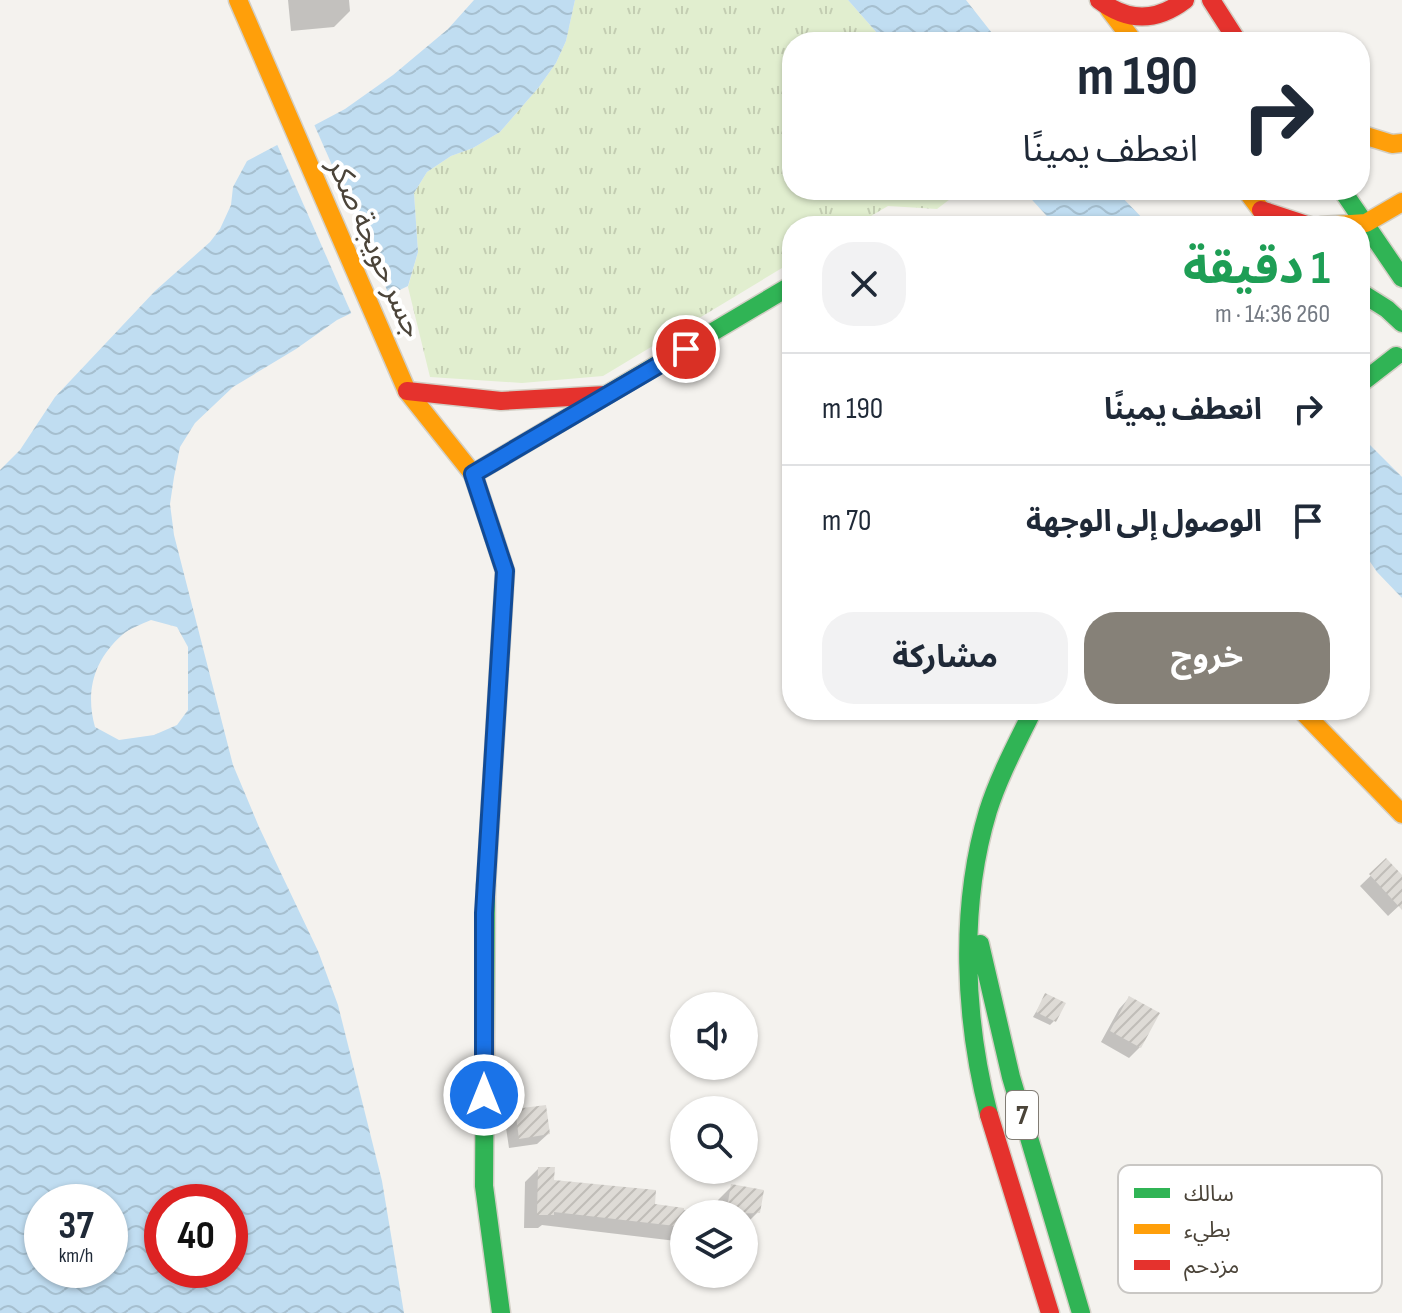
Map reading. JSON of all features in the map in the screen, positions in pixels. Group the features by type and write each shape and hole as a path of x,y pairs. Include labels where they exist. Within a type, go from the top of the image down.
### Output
{"street":[{"name":"جسر حويجة صكر","path":"238,0 407,391 473,474"},
{"path":"1104,4 1125,16 1143,19 1160,16 1177,8 1185,0"},
{"path":"1211,0 1232,32"},
{"path":"1104,4 1126,32"},
{"path":"1370,137 1392,144 1402,143"},
{"path":"1254,200 1267,216"},
{"path":"1370,221 1402,202"},
{"path":"1261,210 1279,216"},
{"path":"1370,229 1402,278"},
{"path":"501,1313 484,1186 484,913 505,571 473,474 782,291"},
{"path":"1370,298 1402,323"},
{"path":"1370,376 1396,356"},
{"path":"407,391 501,401 610,395"},
{"name":"7","path":"1028,720 998,783 984,827 972,915 969,987 981,1082 1050,1313"},
{"path":"1311,720 1402,814"},
{"name":"7","path":"972,915 1011,1077 1081,1313"}],"green space":[{"path":"575,0 848,0 876,32 782,32 782,200 949,200 937,209 888,206 871,216 782,216 782,268 603,376 522,383 430,377 408,287 418,252 414,193 427,172 451,156 473,148 500,132 539,87 556,63 566,41"}],"water":[{"path":"474,0 575,0 566,41 556,63 539,87 500,132 473,148 451,156 427,172 414,193 418,252 408,286 337,320 233,387 195,423 180,447 170,504 174,535 233,765 318,951 338,1005 382,1181 404,1313 0,1313 0,470 20,450 55,397 155,291 210,242 231,205 233,187 247,161 345,109 393,75 448,29","holes":["151,620 177,627 188,647 188,710 177,725 154,735 119,740 95,727 91,701 94,677 112,645 132,628"]},
{"path":"848,0 966,0 991,32 876,32"},
{"path":"1032,200 1125,200 1140,216 1047,216"},
{"path":"1370,445 1402,477 1402,598 1370,562"}],"pier":[{"path":"313,122 391,299 353,317 276,142"}],"building":[{"path":"1386,858 1402,875 1402,910 1369,874"},
{"path":"1045,993 1066,1003 1056,1022 1036,1012"},
{"path":"1129,996 1160,1013 1141,1048 1110,1031"},
{"path":"546,1105 550,1134 519,1139 515,1109"},
{"path":"538,1167 555,1167 554,1180 656,1190 655,1204 670,1206 670,1225 554,1212 554,1215 537,1215"},
{"path":"731,1184 764,1190 760,1213 758,1200 728,1200"}],"traffic: fast":[{"path":"1349,200 1360,216"},
{"path":"1370,231 1402,278"},
{"path":"494,537 473,474 782,291"},
{"path":"1370,298 1402,323"},
{"path":"1370,376 1396,356"},
{"path":"989,1115 974,1040 970,1001 968,963 972,885 992,798 1028,720"},
{"path":"486,885 484,1186 501,1313"},
{"path":"980,944 1011,1077 1081,1313"}],"traffic: slow":[{"path":"238,0 407,391 473,474"},
{"path":"1109,9 1126,32"},
{"path":"1370,137 1392,144 1402,143"},
{"path":"1254,200 1267,216"},
{"path":"1370,221 1402,202"},
{"path":"1311,720 1402,814"}],"traffic: jam":[{"path":"1099,0 1121,12 1142,16 1163,12 1185,0"},
{"path":"1211,0 1232,32"},
{"path":"1261,210 1279,216"},
{"path":"407,391 501,401 606,395"},
{"path":"486,885 505,571 494,537"},
{"path":"989,1115 1050,1313"}],"route":[{"path":"484,1095 484,913 505,571 473,474 686,349"}]}
